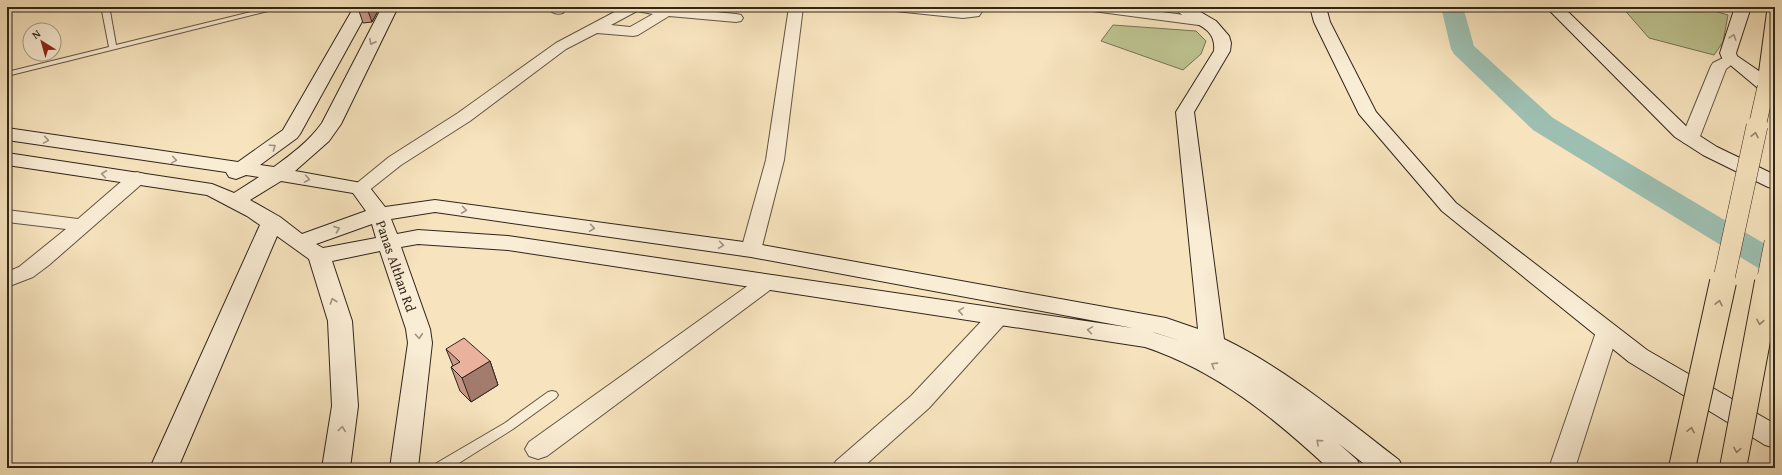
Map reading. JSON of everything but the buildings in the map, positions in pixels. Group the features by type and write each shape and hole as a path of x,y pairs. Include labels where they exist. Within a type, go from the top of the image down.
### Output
{"main road":[{"path":"1682,468 1770,82 1775,12"},
{"path":"1733,468 1775,242"}],"street":[{"path":"212,190 290,134 362,7"},
{"path":"236,200 294,164 328,131 335,119 337,110 390,7"},
{"path":"7,134 241,170 278,174 360,188 395,161 464,117 561,46 636,7 666,12 736,18"},
{"path":"751,250 775,160 796,7"},
{"path":"895,7 963,14 974,13 978,7"},
{"path":"1093,7 1206,22"},
{"path":"1182,7 1217,30 1223,40 1224,46 1188,106 1185,118 1212,344"},
{"path":"1554,7 1672,126 1690,139 1775,182"},
{"path":"1743,7 1728,53 1731,59 1770,82"},
{"path":"594,28 633,32 666,12"},
{"path":"1323,23 1368,114 1436,195 1466,222 1564,296 1607,332 1654,366 1775,437"},
{"path":"1690,139 1719,66 1731,59"},
{"path":"7,159 212,190 236,200 272,222 310,249 340,321 345,406 336,468"},
{"path":"7,280 26,272 42,260 137,178"},
{"name":"Panas Althan Rd","path":"360,188 379,214 418,329 420,343 404,468"},
{"path":"310,249 379,214 435,206 751,250 1166,326 1212,344 1231,354 1295,395 1389,468"},
{"path":"7,216 82,225"},
{"path":"164,468 272,222"},
{"path":"310,249 388,242 418,237 508,243 1146,339 1175,346 1200,357 1257,391 1306,430 1347,468"},
{"path":"538,450 767,282"},
{"path":"845,468 920,402 999,316"},
{"path":"1562,468 1607,332"}],"lane":[{"path":"108,7 106,11 113,48"},
{"path":"7,74 280,7"},
{"path":"440,468 509,426 552,395"}],"green space":[{"path":"1622,7 1701,7 1728,15 1723,42 1714,55 1649,38"},
{"path":"1113,25 1196,31 1206,41 1201,54 1183,70 1101,41"}],"waterway":[{"path":"1452,7 1463,49 1543,124 1775,264"}]}
